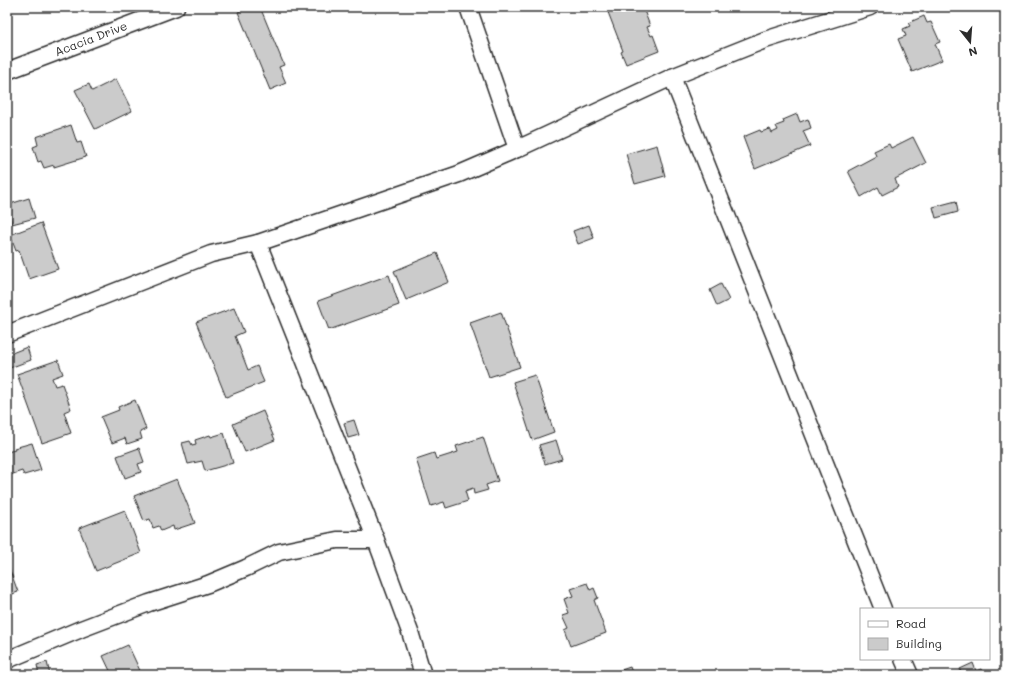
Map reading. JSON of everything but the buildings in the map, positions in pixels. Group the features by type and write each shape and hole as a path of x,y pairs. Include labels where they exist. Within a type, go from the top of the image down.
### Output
{"street":[{"name":"Acacia Drive","path":"7,71 176,7"},
{"path":"468,7 517,149"},
{"path":"7,334 211,254 258,243 459,174 517,149 672,77 765,40 870,7"},
{"path":"672,77 883,608"},
{"path":"258,243 376,540 410,632 423,675"},
{"path":"7,660 80,629 149,603 208,584 279,552 337,540 376,540"},
{"path":"903,660 910,675"}]}
